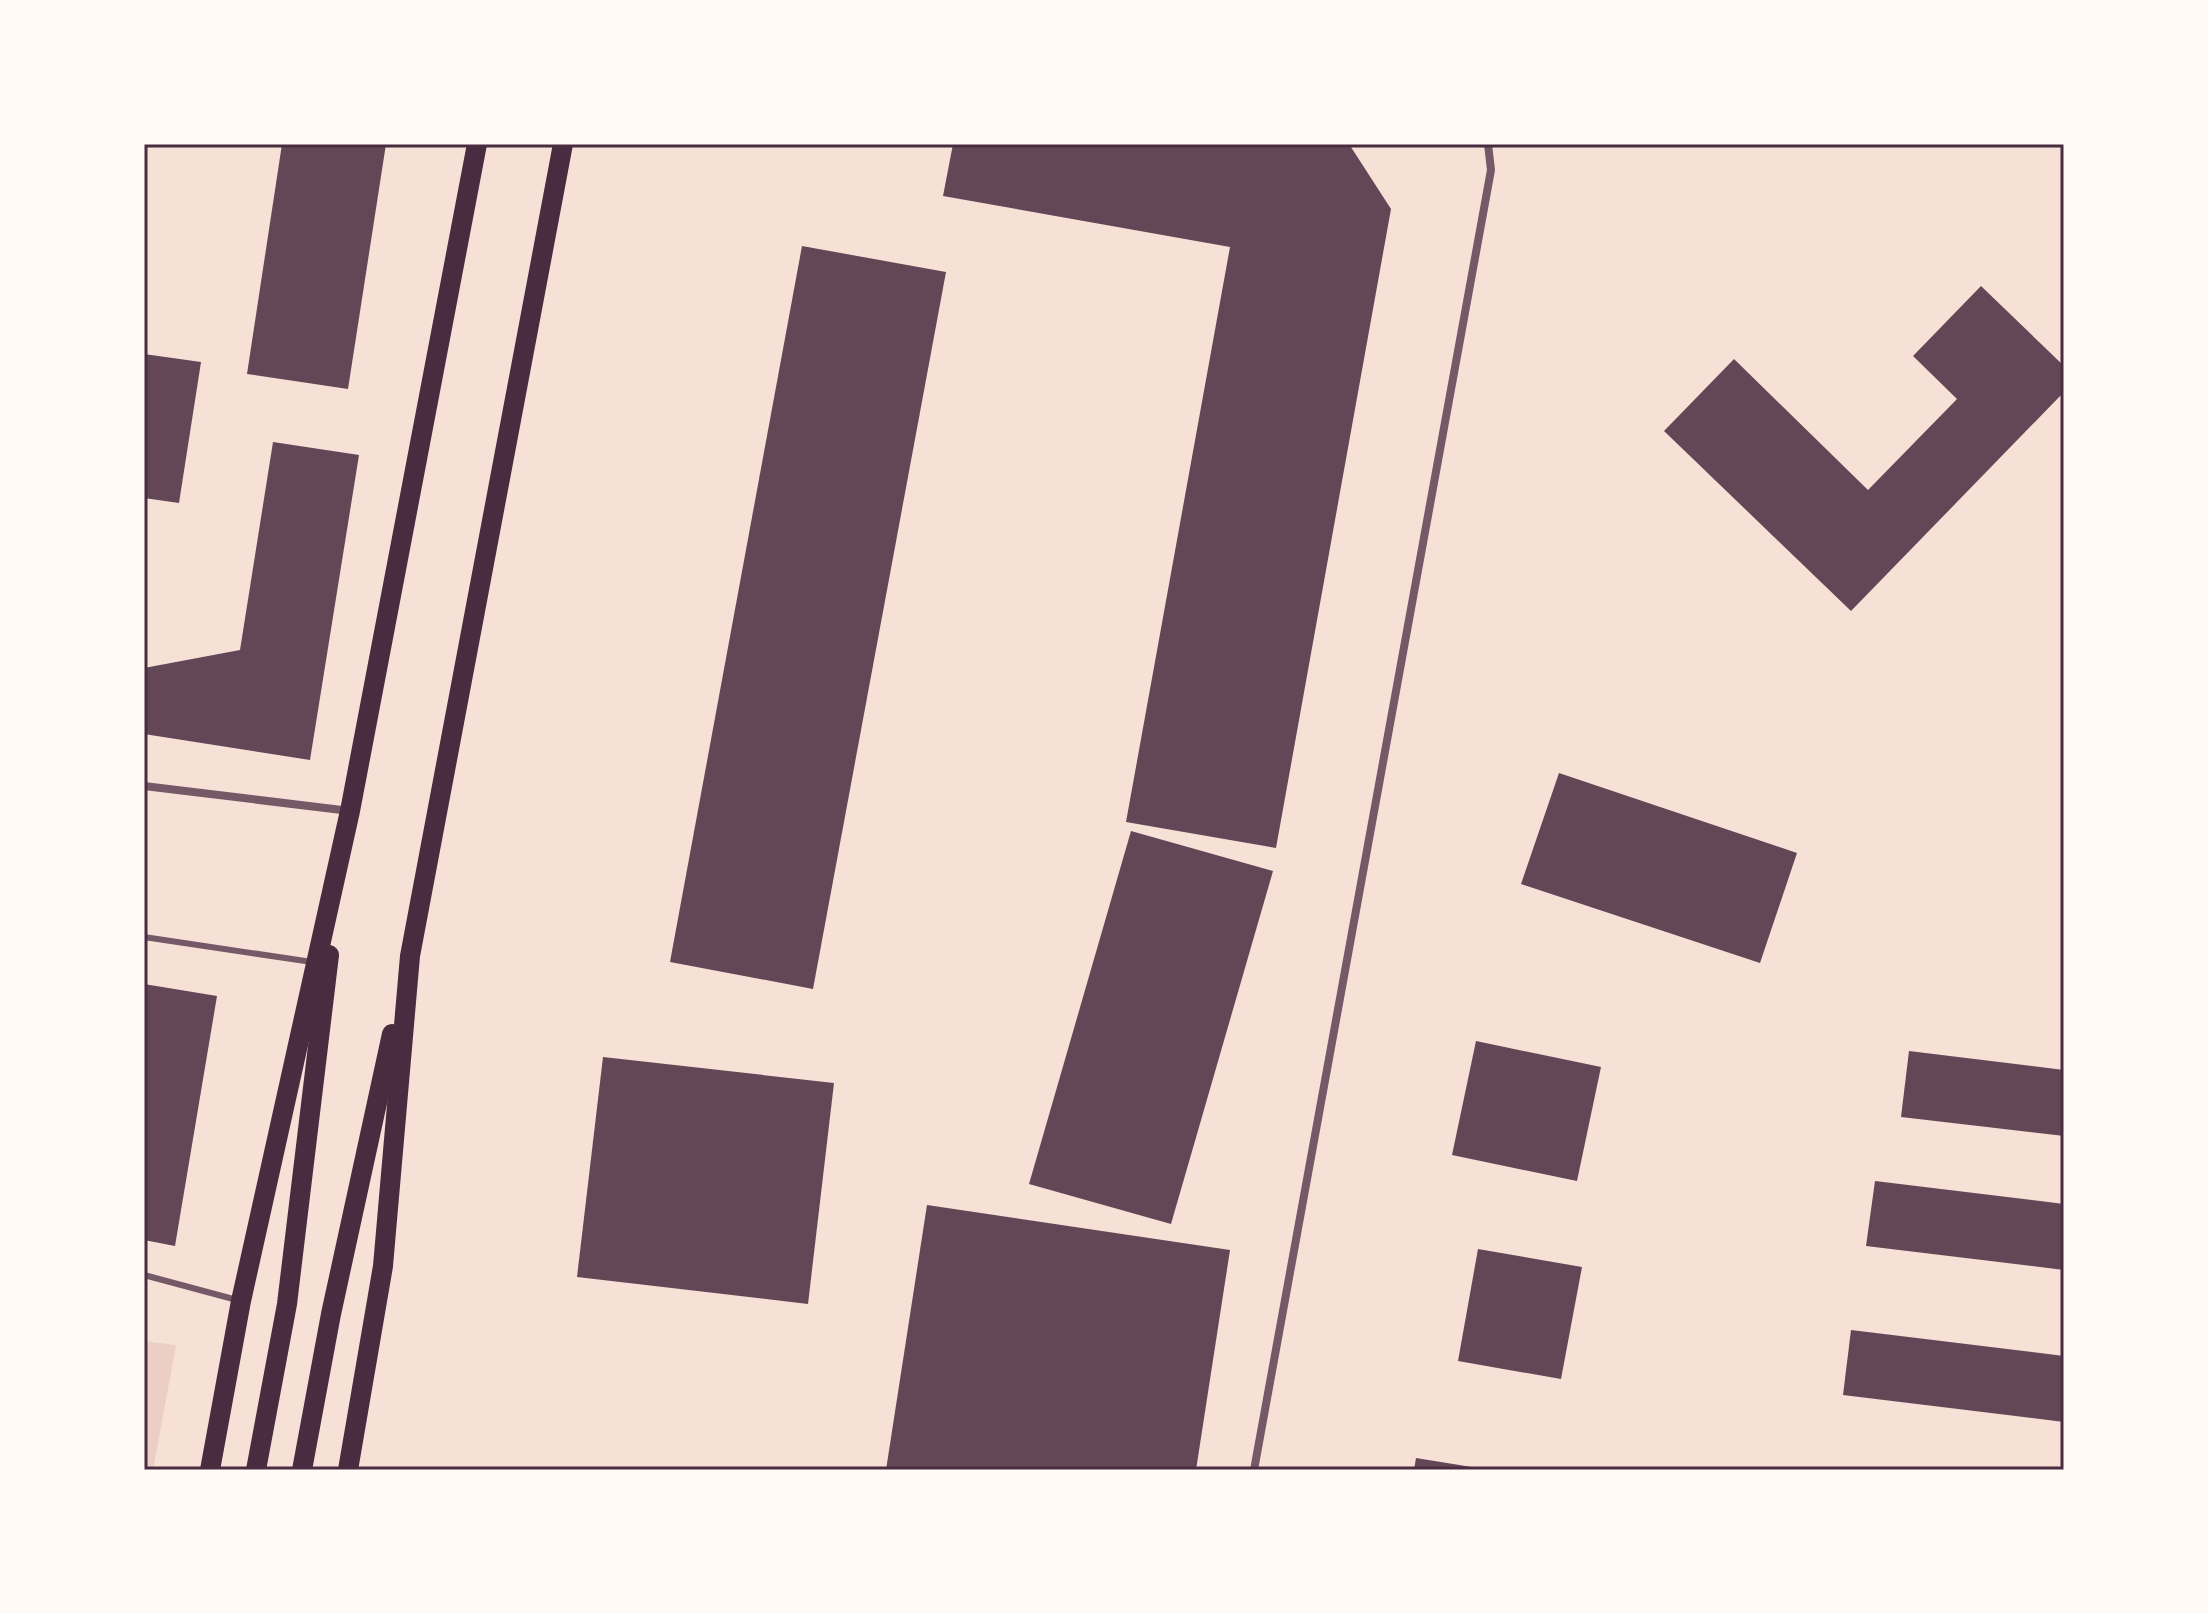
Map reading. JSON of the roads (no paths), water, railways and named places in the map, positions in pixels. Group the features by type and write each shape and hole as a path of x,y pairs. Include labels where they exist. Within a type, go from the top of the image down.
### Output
{"main road":[{"path":"210,1470 241,1301 350,811 477,144"},
{"path":"302,1470 331,1314 410,956 563,144"},
{"path":"256,1470 287,1304 343,839"},
{"path":"348,1470 383,1266 410,956"}],"street":[{"path":"1254,1470 1491,170 1488,144"},
{"path":"144,786 350,811"}],"lane":[{"path":"144,937 316,963"},
{"path":"144,1275 241,1301"}]}
